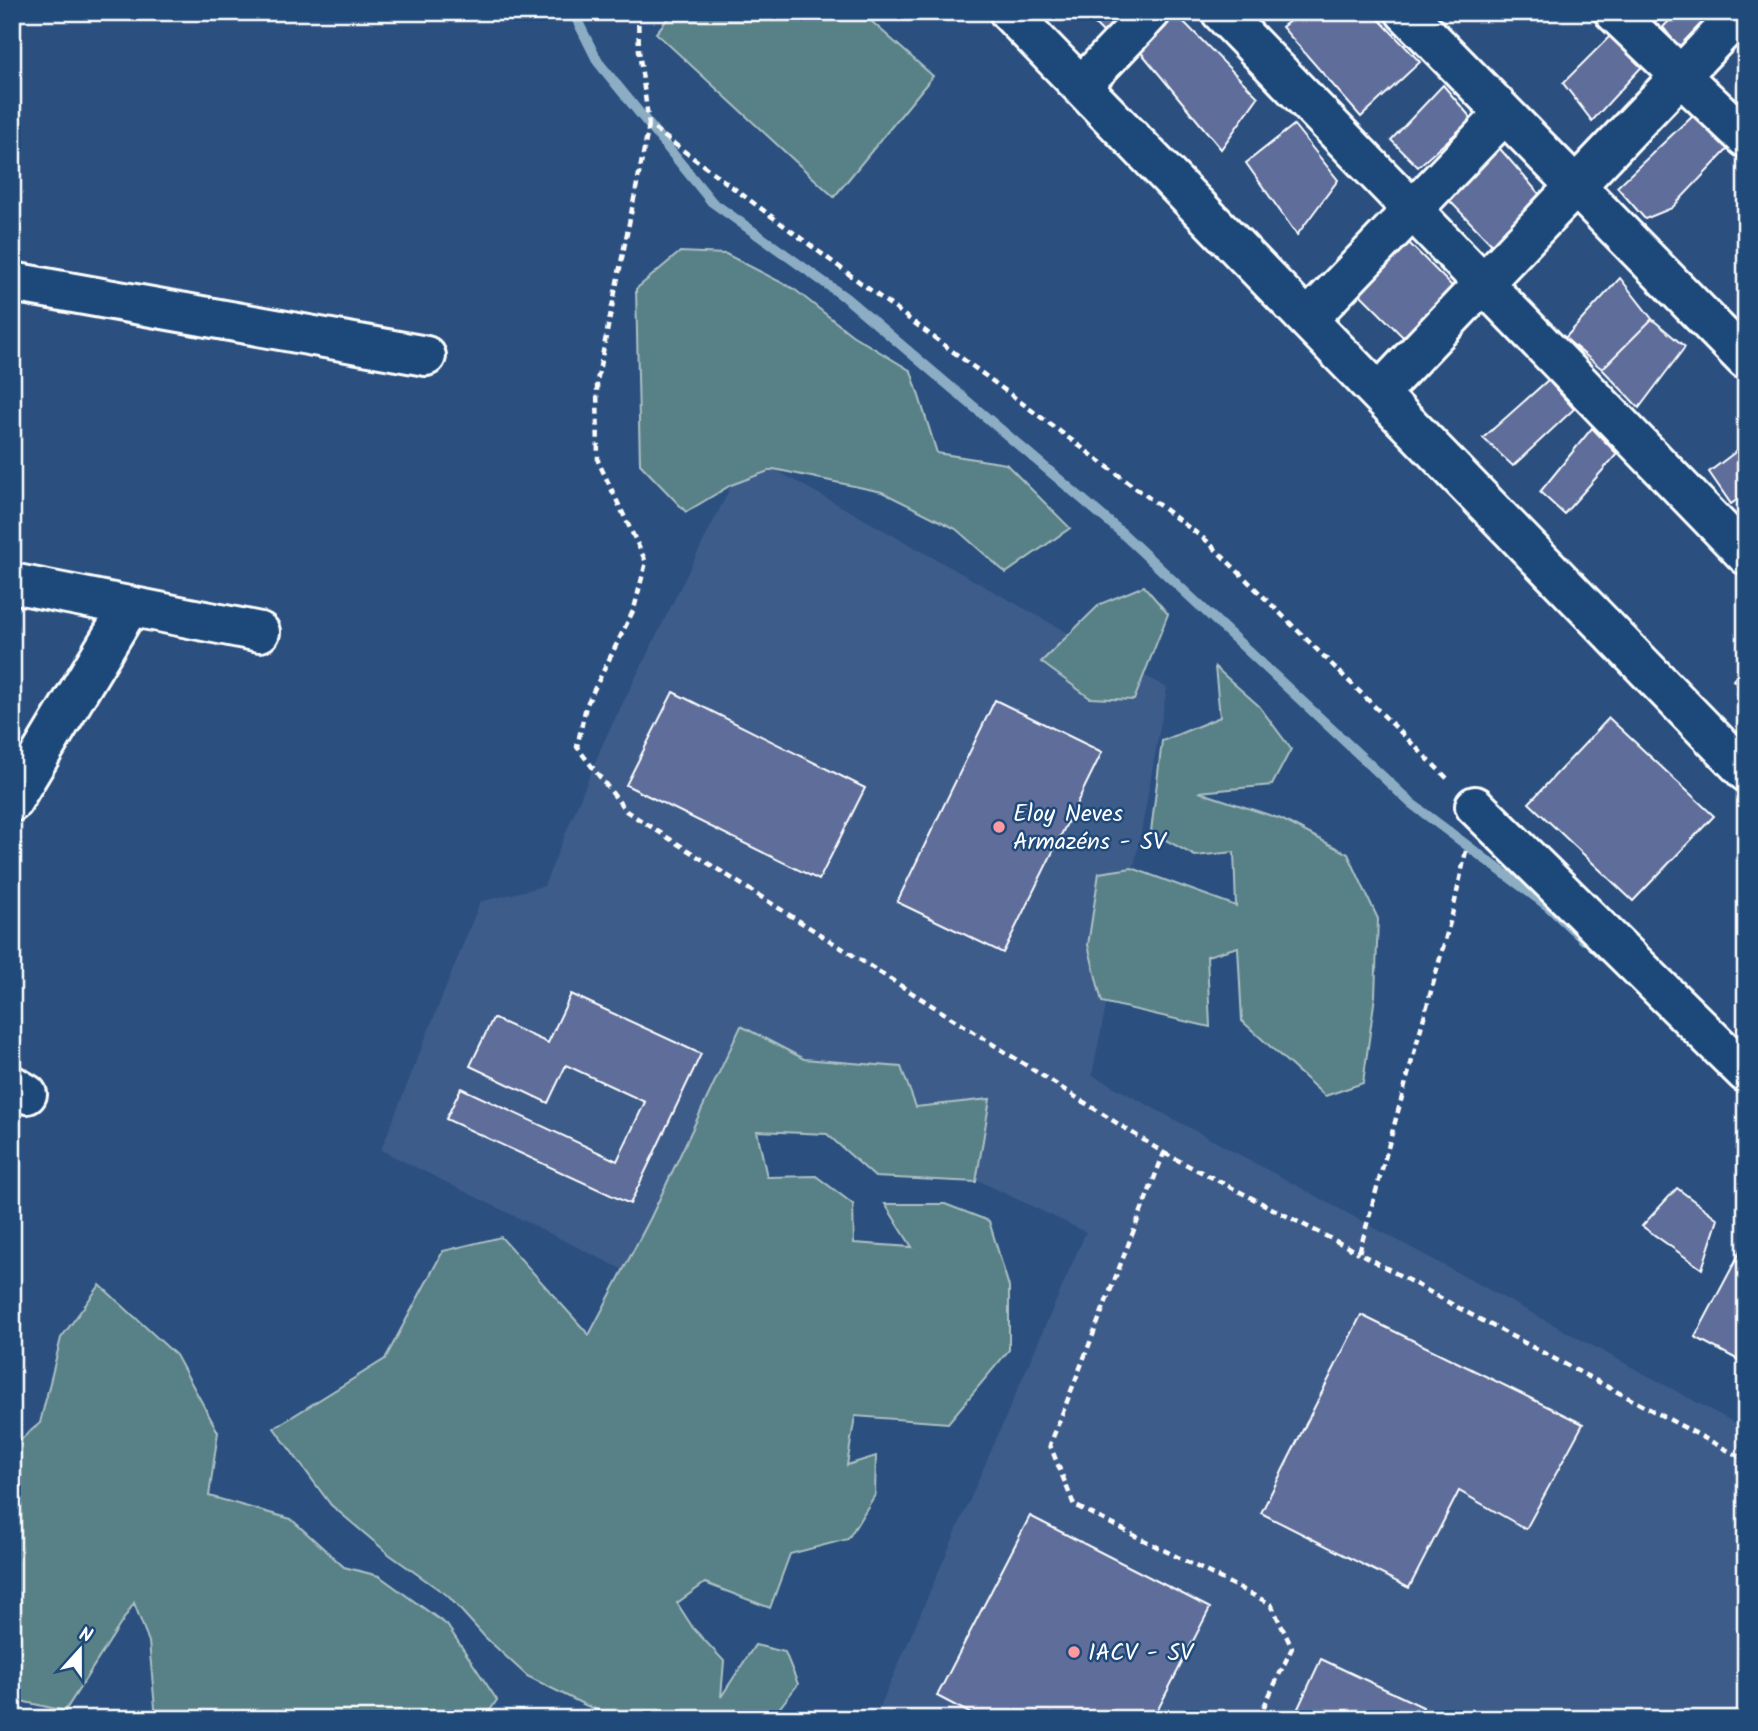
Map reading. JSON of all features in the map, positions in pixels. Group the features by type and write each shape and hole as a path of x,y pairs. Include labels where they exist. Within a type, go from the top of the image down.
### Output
{"street":[{"path":"1009,12 1746,772"},
{"path":"1081,86 1151,12"},
{"path":"1221,12 1746,555"},
{"path":"1405,12 1746,360"},
{"path":"1614,12 1746,138"},
{"path":"1379,393 1741,12"},
{"path":"1308,319 1504,114"},
{"path":"12,282 426,356"},
{"path":"12,583 260,632"},
{"path":"12,802 130,606"},
{"path":"1475,806 1746,1073"}],"path":[{"path":"638,12 639,51 649,125 597,382 598,461 646,562 634,609 586,706 577,747 626,811 1164,1153 1359,1253 1468,1314 1746,1460"},
{"path":"649,125 1207,541 1475,806 1452,915 1359,1253"},
{"path":"1164,1153 1050,1445 1074,1506 1271,1604 1292,1648 1258,1719"}],"shaded area":[{"path":"747,454 1167,688 1092,1075 1746,1429 1746,1719 903,1719 880,1707 1086,1232 745,1069 644,1280 381,1150 480,902 544,886 604,741"}],"green space":[{"path":"673,12 861,12 933,76 834,197 656,33"},
{"path":"680,252 726,254 794,289 852,335 911,371 937,453 1006,464 1070,528 1006,573 956,529 882,492 774,469 731,485 686,512 640,464 636,289"},
{"path":"1144,586 1168,614 1134,700 1090,698 1041,662 1100,604"},
{"path":"1215,667 1259,706 1291,749 1272,785 1199,792 1281,819 1348,854 1378,919 1375,996 1363,1083 1325,1096 1242,1021 1238,947 1207,956 1210,1027 1102,1002 1088,945 1099,873 1132,868 1236,906 1234,852 1195,856 1151,832 1162,741 1220,717"},
{"path":"741,1026 804,1059 901,1067 916,1107 990,1099 976,1182 875,1177 827,1134 757,1131 767,1177 816,1176 853,1204 854,1243 912,1247 885,1204 945,1204 989,1221 1009,1287 1009,1350 948,1423 855,1416 847,1465 876,1456 875,1495 848,1539 790,1554 770,1608 705,1583 677,1603 693,1628 724,1661 721,1697 755,1645 785,1652 798,1684 771,1719 621,1719 585,1705 527,1676 485,1637 448,1596 390,1555 331,1505 274,1428 385,1359 443,1251 501,1237 589,1335 650,1219"},
{"path":"100,1285 176,1355 218,1432 209,1496 291,1519 344,1567 379,1576 447,1625 497,1700 484,1719 156,1719 149,1642 134,1603 65,1711 12,1699 12,1447 40,1423 61,1338"}],"building":[{"path":"1083,12 1130,12 1107,36"},
{"path":"1171,12 1258,97 1221,149 1139,50"},
{"path":"1301,12 1372,12 1420,62 1361,117 1282,27"},
{"path":"1678,12 1732,12 1689,60 1663,27"},
{"path":"1614,32 1647,61 1592,121 1563,83"},
{"path":"1443,85 1472,119 1418,167 1391,140"},
{"path":"1693,115 1728,149 1672,208 1645,219 1617,187"},
{"path":"1294,125 1338,180 1297,235 1246,163"},
{"path":"1495,143 1548,204 1500,253 1443,194"},
{"path":"1403,237 1464,298 1411,345 1350,284"},
{"path":"1620,278 1652,319 1602,369 1565,338"},
{"path":"1652,319 1685,347 1639,408 1602,369"},
{"path":"1548,380 1574,409 1513,466 1483,438"},
{"path":"1592,428 1617,454 1564,514 1540,492"},
{"path":"1746,444 1746,493 1731,504 1709,472"},
{"path":"1746,664 1746,691 1733,680"},
{"path":"673,692 865,788 819,880 626,785"},
{"name":"Eloy Neves Armazéns - SV","path":"995,700 1102,752 1003,953 897,902"},
{"path":"1609,718 1714,816 1633,901 1529,803"},
{"path":"571,994 701,1054 630,1204 446,1119 461,1088 617,1161 645,1102 566,1065 548,1103 470,1066 493,1018 548,1043"},
{"path":"1677,1188 1718,1219 1702,1269 1642,1226"},
{"path":"1746,1241 1746,1364 1695,1337"},
{"path":"1361,1315 1583,1424 1526,1529 1459,1491 1409,1588 1261,1513"},
{"name":"IACV - SV","path":"1030,1516 1210,1608 1153,1719 981,1719 937,1696"},
{"path":"1321,1659 1423,1707 1418,1719 1293,1719"}],"waterway":[{"path":"573,12 598,62 712,202 846,298 1121,532 1412,804 1549,907 1584,940"}],"place":[{"name":"Eloy Neves Armazéns - SV","path":"999,827"},
{"name":"IACV - SV","path":"1074,1652"}]}
